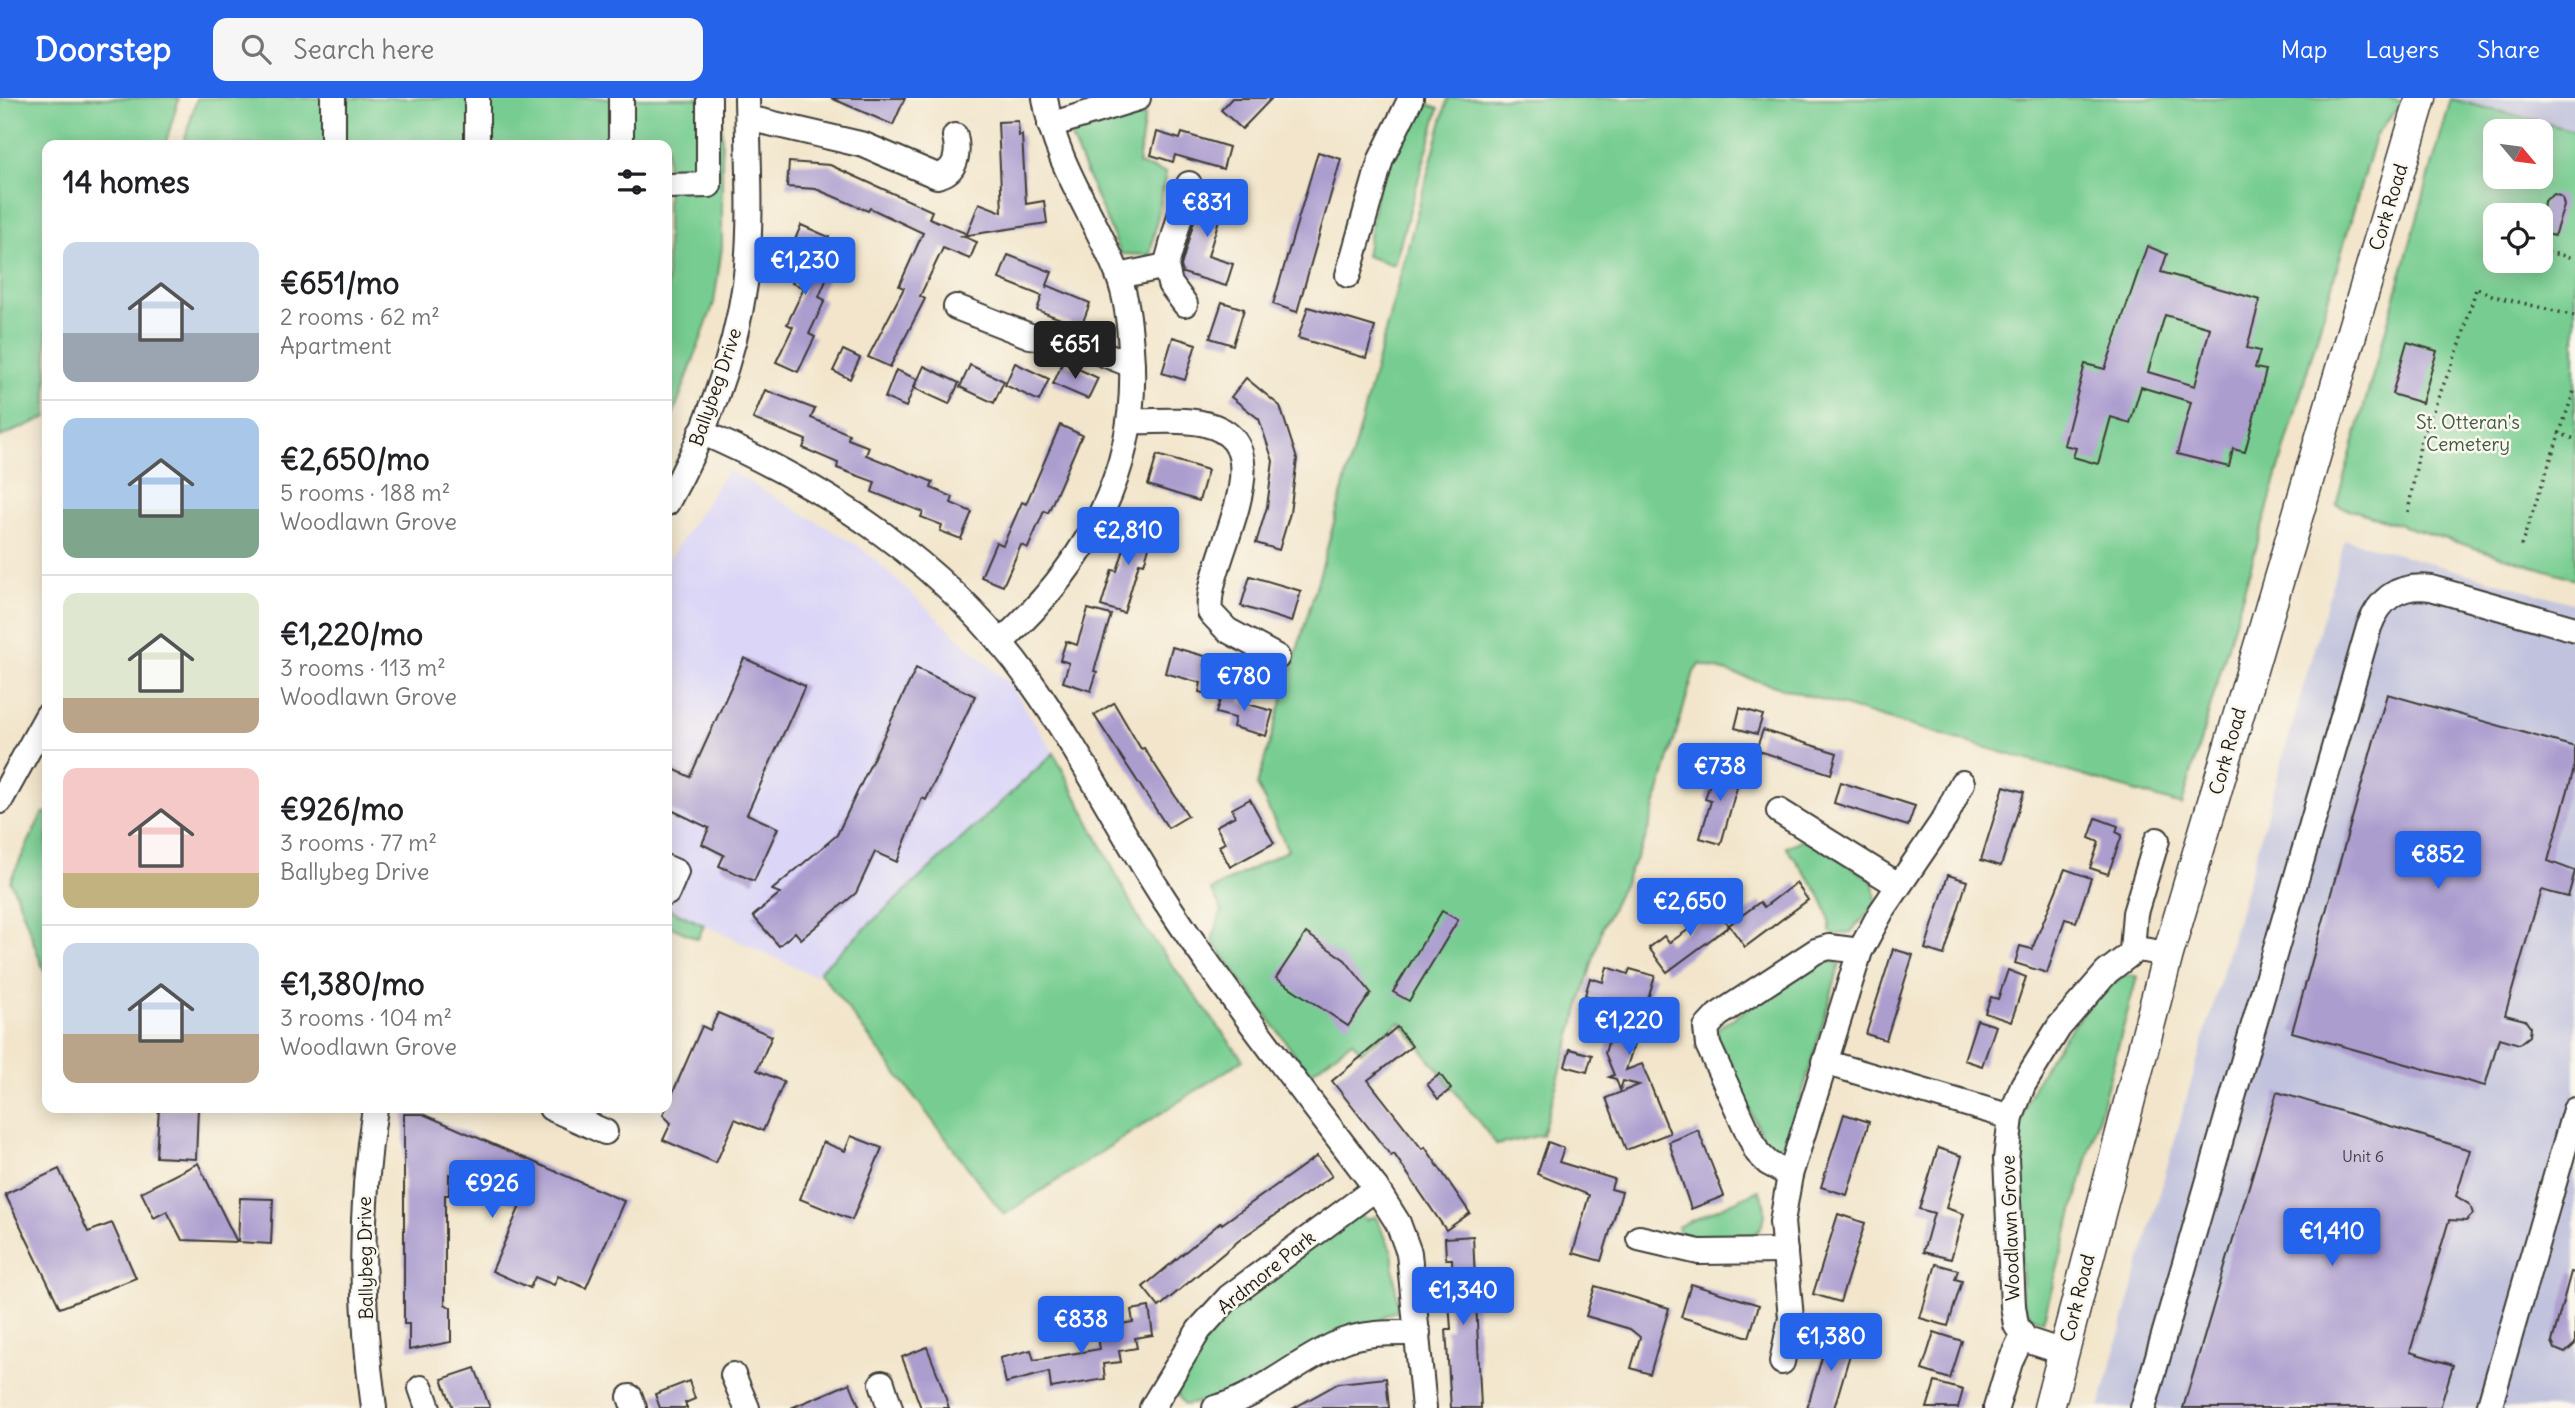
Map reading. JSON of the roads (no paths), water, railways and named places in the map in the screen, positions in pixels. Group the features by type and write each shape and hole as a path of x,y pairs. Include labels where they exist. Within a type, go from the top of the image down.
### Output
{"main road":[{"name":"Cork Road","path":"2049,1408 2168,954 2421,98"}],"street":[{"path":"333,98 333,140"},
{"path":"477,98 477,140"},
{"path":"621,98 621,140"},
{"path":"672,186 709,185 709,98"},
{"path":"1000,643 1055,586 1090,537 1111,492 1129,421 1132,365 1129,322 1119,276 1067,172 1050,125 1045,98"},
{"path":"1050,125 1138,98"},
{"path":"1348,275 1381,159 1411,98"},
{"path":"748,108 864,145 937,176 947,172 955,161 955,136"},
{"name":"Ballybeg Drive","path":"672,493 701,432 731,346 745,283 748,234 748,108"},
{"path":"1185,304 1170,285 1166,266 1189,184"},
{"path":"1119,276 1166,266"},
{"path":"956,307 1030,336 1073,342 1132,365"},
{"path":"1129,421 1203,423 1220,429 1234,441 1241,456 1243,476 1211,589 1210,612 1227,630 1277,657"},
{"path":"701,432 793,475 861,517 939,579 1000,643 1052,712 1177,918 1376,1188 1406,1241 1424,1408"},
{"path":"2143,1408 2369,626 2377,608 2399,590 2415,586 2431,587 2575,629"},
{"path":"0,801 41,741"},
{"path":"1782,1362 1791,1318 1782,1214 1790,1175 1824,1062 1860,951 1898,885 1945,818 1962,783"},
{"path":"1779,811 1898,885"},
{"path":"2157,840 2136,913 2132,951 2147,948 2168,954"},
{"path":"1790,1175 1768,1163 1757,1152 1708,1045 1706,1028 1718,1015 1816,951 1834,947 1860,951"},
{"name":"Woodlawn Grove","path":"2022,1338 2014,1316 2012,1293 2006,1159 2011,1117 2023,1085 2059,1027 2107,972 2132,951"},
{"path":"1824,1062 2011,1117"},
{"path":"2489,1408 2575,1110"},
{"name":"Ballybeg Drive","path":"374,1113 365,1173 363,1242 367,1343 374,1408"},
{"path":"562,1113 605,1132"},
{"name":"Ardmore Park","path":"1152,1408 1195,1336 1229,1297 1376,1188"},
{"path":"1639,1238 1699,1252 1785,1251"},
{"path":"1215,1408 1253,1393 1342,1341 1365,1335 1418,1333"},
{"path":"1996,1408 2010,1362 2022,1338 2036,1345 2063,1352"},
{"path":"733,1375 747,1408"},
{"path":"882,1383 890,1408"}],"park label":[{"name":"St. Otteran's Cemetery","path":"2468,433"}]}
